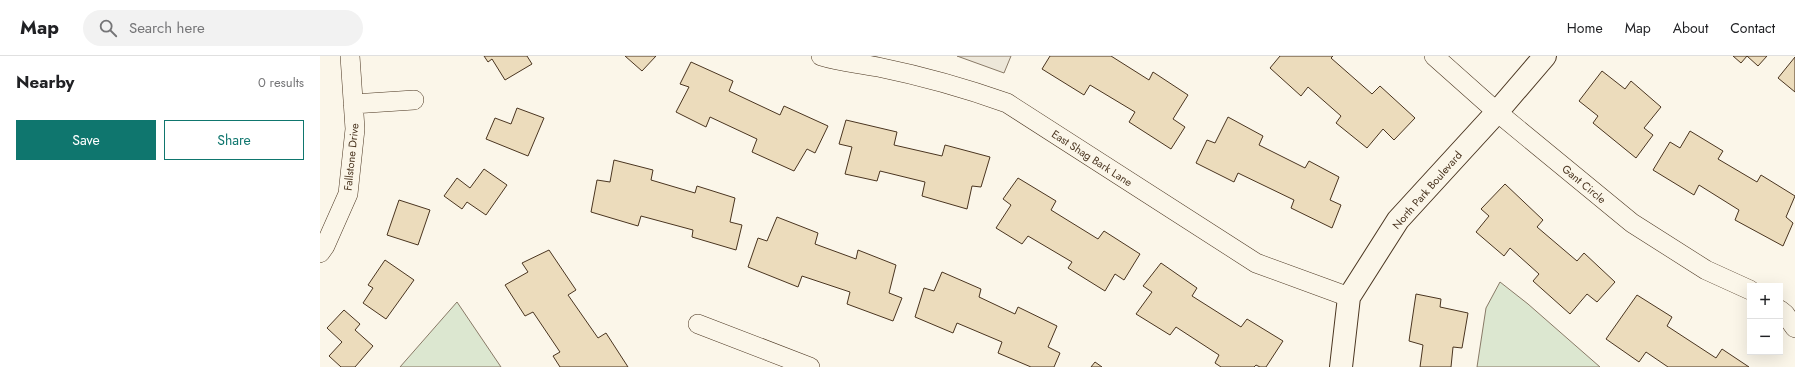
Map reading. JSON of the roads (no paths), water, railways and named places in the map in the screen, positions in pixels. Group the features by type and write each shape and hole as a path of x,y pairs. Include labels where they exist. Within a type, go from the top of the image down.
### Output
{"street":[{"name":"Fallstone Drive","path":"320,253 325,246 348,194 355,129 350,56"},
{"name":"East Shag Bark Lane","path":"821,56 837,62 878,61 1007,102 1256,263 1349,297"},
{"name":"Gant Circle","path":"1434,56 1497,112 1632,223 1706,270 1747,289"},
{"name":"North Park Boulevard","path":"1341,367 1349,297 1398,220 1497,112 1545,56"},
{"path":"353,104 414,100"},
{"path":"1783,312 1795,328"},
{"path":"698,324 810,367"}]}
